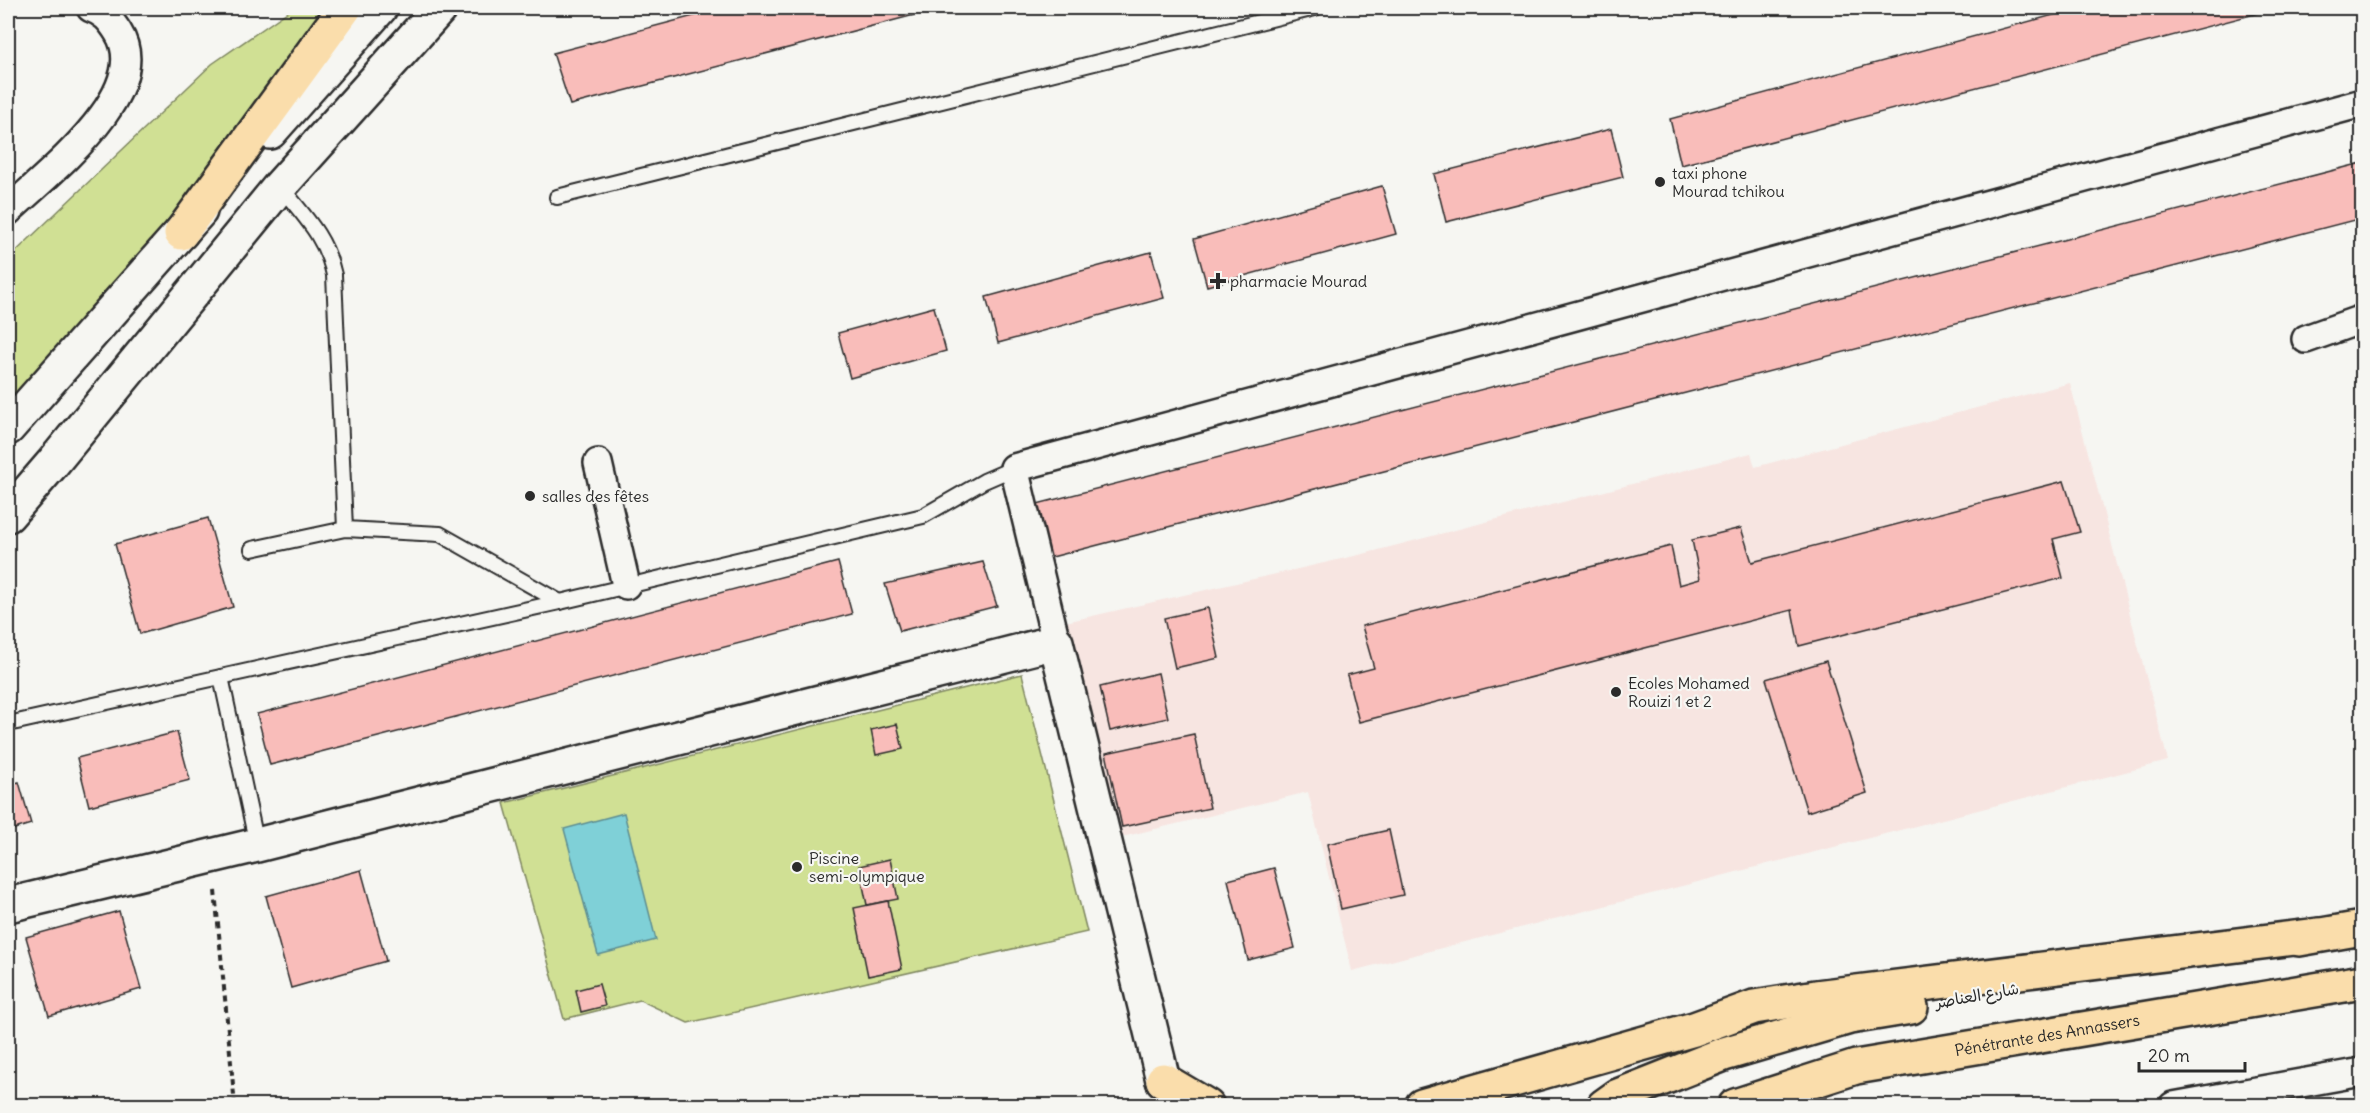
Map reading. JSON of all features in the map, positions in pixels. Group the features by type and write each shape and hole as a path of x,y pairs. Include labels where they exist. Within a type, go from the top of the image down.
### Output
{"highway":[{"path":"181,232 345,8"},
{"name":"شارع العناصر","path":"1604,1106 1618,1096 1724,1054 1850,1017 2362,928"},
{"path":"1422,1106 1694,1029 1754,1007 2319,935"},
{"name":"Pénétrante des Annassers","path":"1735,1106 1856,1067 2362,982"},
{"path":"1167,1093 1206,1106"}],"street":[{"path":"8,211 99,123 119,87 125,68 125,53 121,37 100,11 91,8"},
{"path":"8,428 380,8"},
{"path":"8,515 279,186 440,8"},
{"path":"1167,1093 1014,468 2362,103"},
{"path":"2306,339 2362,319"},
{"path":"598,463 626,585"},
{"path":"8,905 257,845 1056,642"},
{"path":"2173,1106 2362,1072"}],"lane":[{"path":"557,197 1315,8"},
{"path":"279,186 324,243 334,275 345,529"},
{"path":"8,724 560,602 923,516 984,481 1014,468"},
{"path":"252,549 345,529 440,534 560,602"},
{"path":"221,677 257,845"}],"path":[{"path":"211,856 235,1106"}],"shaded area":[{"name":"Ecoles Mohamed Rouizi 1 et 2","path":"2070,383 2168,761 1352,971 1308,792 1114,839 1066,622 1363,554 1751,453 1755,467"}],"green space":[{"path":"293,8 365,8 8,411 8,259 212,64"},
{"name":"Piscine semi-olympique","path":"1022,674 1087,932 688,1023 640,1000 564,1019 504,803"}],"water":[{"path":"624,813 656,940 598,955 564,829"}],"building":[{"path":"724,8 941,8 570,105 553,53"},
{"path":"2079,8 2274,9 1681,165 1670,119"},
{"path":"1611,129 1623,177 1446,222 1434,174"},
{"path":"2362,163 2362,218 1048,558 1037,504"},
{"path":"1382,186 1396,234 1207,286 1194,239"},
{"path":"1151,252 1164,298 998,343 986,297"},
{"path":"934,307 946,351 850,378 838,333"},
{"path":"2064,481 2080,532 2053,539 2063,578 1799,646 1792,610 1359,722 1347,675 1374,668 1362,626 1671,546 1679,585 1700,579 1692,540 1741,528 1752,562"},
{"path":"208,518 233,607 140,634 115,544"},
{"path":"838,562 852,614 270,765 257,714"},
{"path":"983,562 997,606 900,631 885,584"},
{"path":"1208,608 1219,658 1175,668 1164,618"},
{"path":"1826,661 1867,793 1807,812 1766,679"},
{"path":"1158,673 1168,718 1110,731 1100,687"},
{"path":"897,724 903,749 876,755 871,730"},
{"path":"177,732 190,780 89,806 77,758"},
{"path":"1194,734 1210,808 1122,827 1106,753"},
{"path":"19,782 31,824 8,831 8,785"},
{"path":"1389,830 1403,895 1341,909 1327,844"},
{"path":"890,859 898,899 867,905 859,866"},
{"path":"1274,868 1295,948 1248,960 1228,880"},
{"path":"361,870 386,961 291,988 266,896"},
{"path":"888,901 902,969 868,976 854,908"},
{"path":"119,911 141,989 49,1016 26,937"},
{"path":"599,984 605,1006 581,1012 576,990"}],"place":[{"name":"taxi phone Mourad tchikou","path":"1660,182"},
{"name":"pharmacie Mourad","path":"1218,281"},
{"name":"salles des fêtes","path":"530,496"},
{"name":"Ecoles Mohamed Rouizi 1 et 2","path":"1616,692"},
{"name":"Piscine semi-olympique","path":"797,867"}]}
